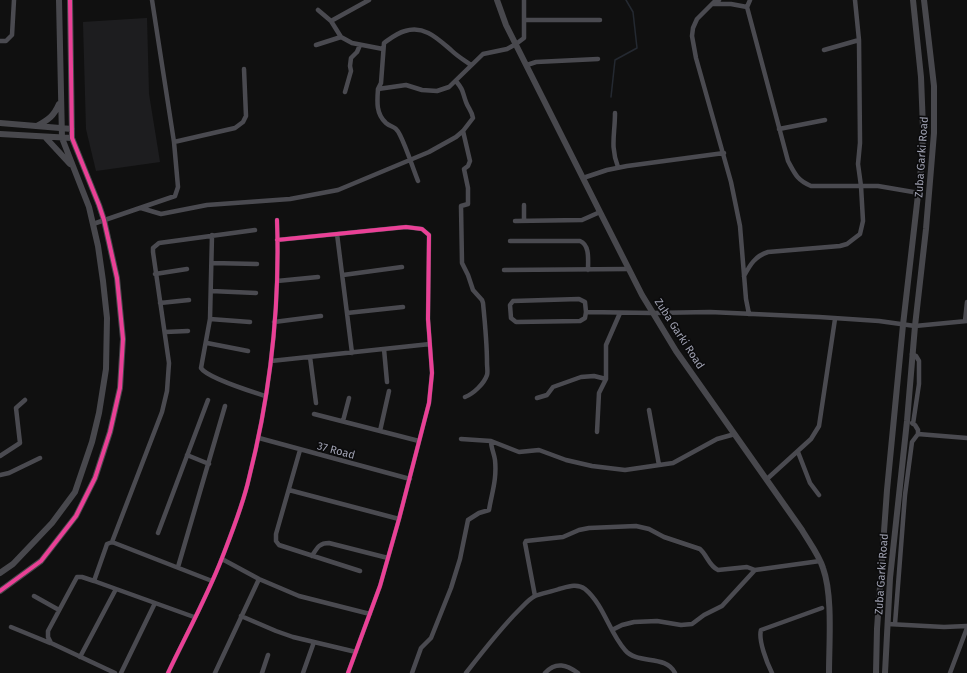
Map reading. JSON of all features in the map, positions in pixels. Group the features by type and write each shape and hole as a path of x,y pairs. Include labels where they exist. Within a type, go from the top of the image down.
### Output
{"main road":[{"path":"0,573 13,564 52,524 75,492 92,442 99,413 106,369 104,281 98,246 89,207 62,138 59,0"},
{"path":"0,591 41,561 76,516 95,478 110,432 120,388 123,339 117,278 104,220 72,138 70,0"},
{"name":"Zuba Garki Road","path":"497,0 506,25 629,269 653,313 676,351 802,530 824,568 829,594 829,673"},
{"name":"Zuba Garki Road","path":"876,673 877,629 887,490 903,325 919,193 923,128 921,77 913,0"},
{"name":"Zuba Garki Road","path":"885,673 890,578 926,229 935,118 934,86 924,0"},
{"path":"36,126 53,116 61,98"},
{"path":"0,123 72,129"},
{"path":"0,134 46,138 72,138"},
{"path":"46,138 74,168"}],"street":[{"path":"0,41 6,41 14,31 14,0"},
{"path":"93,224 171,198 177,193 178,187 174,142 152,0"},
{"path":"331,21 368,0"},
{"path":"378,89 406,85 422,90 437,91 449,87 484,54 501,51 516,44 524,38 524,0"},
{"path":"719,0 712,4 697,20 693,28 692,36 696,58 724,153 740,226 746,299 749,314"},
{"path":"750,0 747,6 788,161 795,175 802,182 811,186 878,186 919,193"},
{"path":"744,276 752,262 768,252 840,246 860,234 862,229 861,186 858,164 860,143 859,40 855,0"},
{"path":"712,4 747,6"},
{"path":"318,10 331,21 341,37 352,43 383,49"},
{"path":"524,20 600,20"},
{"path":"418,181 400,135 396,128 386,123 380,115 377,104 378,89 381,83 384,60 384,43 407,30 419,30 433,34 459,57 471,65"},
{"path":"316,45 341,37"},
{"path":"824,50 859,40"},
{"path":"345,92 351,71 351,58 358,52 360,45"},
{"path":"527,65 536,62 598,59"},
{"path":"174,142 240,126 246,116 244,69"},
{"path":"141,208 161,214 207,205 252,201 274,201 338,190 429,152 463,131 473,118 466,104 464,90 456,81"},
{"path":"615,113 613,146 618,168"},
{"path":"779,129 825,120"},
{"path":"463,131 470,162 464,169 468,188 468,204 461,206 462,263 474,290 483,303 487,350 487,374 484,381 470,395 465,397"},
{"path":"583,178 618,168 724,153"},
{"path":"524,205 524,220"},
{"path":"514,221 582,220 600,212"},
{"path":"168,673 222,559 249,479 259,438 271,361 277,281 277,220"},
{"path":"277,240 406,227 422,229 427,232 430,240 428,319 432,386 429,403 410,480 380,586 348,673"},
{"path":"94,581 107,544 112,542 165,402 169,380 169,363 165,332 152,252 159,243 256,230"},
{"path":"337,234 352,353"},
{"path":"212,235 210,319 207,344 201,363 201,368 203,371 221,380 265,396"},
{"path":"510,241 583,242 588,253 588,270"},
{"path":"212,263 256,264"},
{"path":"343,275 402,267"},
{"path":"504,270 629,269"},
{"path":"155,274 187,270"},
{"path":"277,281 318,277"},
{"path":"211,291 256,293"},
{"path":"579,299 585,302 586,312 585,318 580,321 516,322 511,318 510,305 513,301 518,300 579,299"},
{"path":"160,303 189,300"},
{"path":"586,312 710,312 879,321 915,326 966,321 967,302"},
{"path":"347,313 403,307"},
{"path":"597,432 599,393 606,379 606,346 620,313"},
{"path":"274,322 321,316"},
{"path":"210,319 250,322"},
{"path":"767,480 811,440 819,426 835,319"},
{"path":"165,332 188,331"},
{"path":"207,344 248,351"},
{"path":"271,361 430,344"},
{"path":"384,349 387,382"},
{"path":"912,354 916,356 919,361 919,384 913,424"},
{"path":"310,357 316,403"},
{"path":"537,398 547,395 553,387 582,377 594,376 606,379"},
{"path":"380,431 389,391"},
{"path":"343,421 349,398"},
{"path":"0,456 20,443 16,408 25,400"},
{"path":"158,533 208,400"},
{"path":"178,567 225,406"},
{"path":"649,410 659,465"},
{"path":"314,414 419,441"},
{"path":"895,624 905,495 912,442 918,434 918,430 915,425 907,421"},
{"path":"461,438 491,441 519,452 539,450 566,460 599,468 625,470 673,463 717,439 735,434"},
{"path":"918,434 967,438"},
{"name":"37 Road","path":"259,438 410,480"},
{"path":"412,673 421,648 431,638 451,588 460,559 468,520 489,510 495,487 496,475 495,458 491,449 491,441"},
{"path":"300,450 276,534 276,541 279,545 360,571"},
{"path":"798,452 810,483 819,495"},
{"path":"188,455 209,464"},
{"path":"0,475 9,473 40,458"},
{"path":"289,490 399,519"},
{"path":"535,596 525,543 526,541 563,537 579,530 589,528 636,526 650,529 664,537 700,549 710,564 718,570 747,567 755,570 820,561"},
{"path":"112,542 212,580"},
{"path":"312,556 318,546 329,543 388,558"},
{"path":"222,559 259,579 299,596 370,614"},
{"path":"612,630 622,625 634,622 657,621 681,625 692,624 704,615 722,606 755,570"},
{"path":"51,643 48,637 48,631 77,577 82,576 194,617"},
{"path":"215,673 259,579"},
{"path":"466,673 506,622 535,596 569,586 583,588 596,602 624,650 628,654 638,659 645,658 669,666 675,673"},
{"path":"80,657 116,589"},
{"path":"34,596 59,610"},
{"path":"121,673 155,603"},
{"path":"772,673 762,644 760,633 761,630 822,608"},
{"path":"241,616 276,631 356,652"},
{"path":"888,624 967,627 950,673"},
{"path":"11,627 51,643 115,673"},
{"path":"303,673 314,642"},
{"path":"262,673 268,655"},
{"path":"545,673 553,667 561,665 570,667 578,673"}],"shaded area":[{"path":"147,18 149,94 160,162 96,171 86,129 83,22"}],"waterway":[{"path":"611,97 615,60 637,48 633,12 626,0"}],"cycle path":[{"path":"0,591 41,561 76,516 95,478 110,432 120,388 123,339 117,278 104,220 72,138 70,0"},
{"path":"168,673 216,573 244,498 249,478 263,415 272,350 277,285 277,220"},
{"path":"277,240 406,227 422,229 429,235 428,319 432,373 429,403 380,586 348,673"}]}
